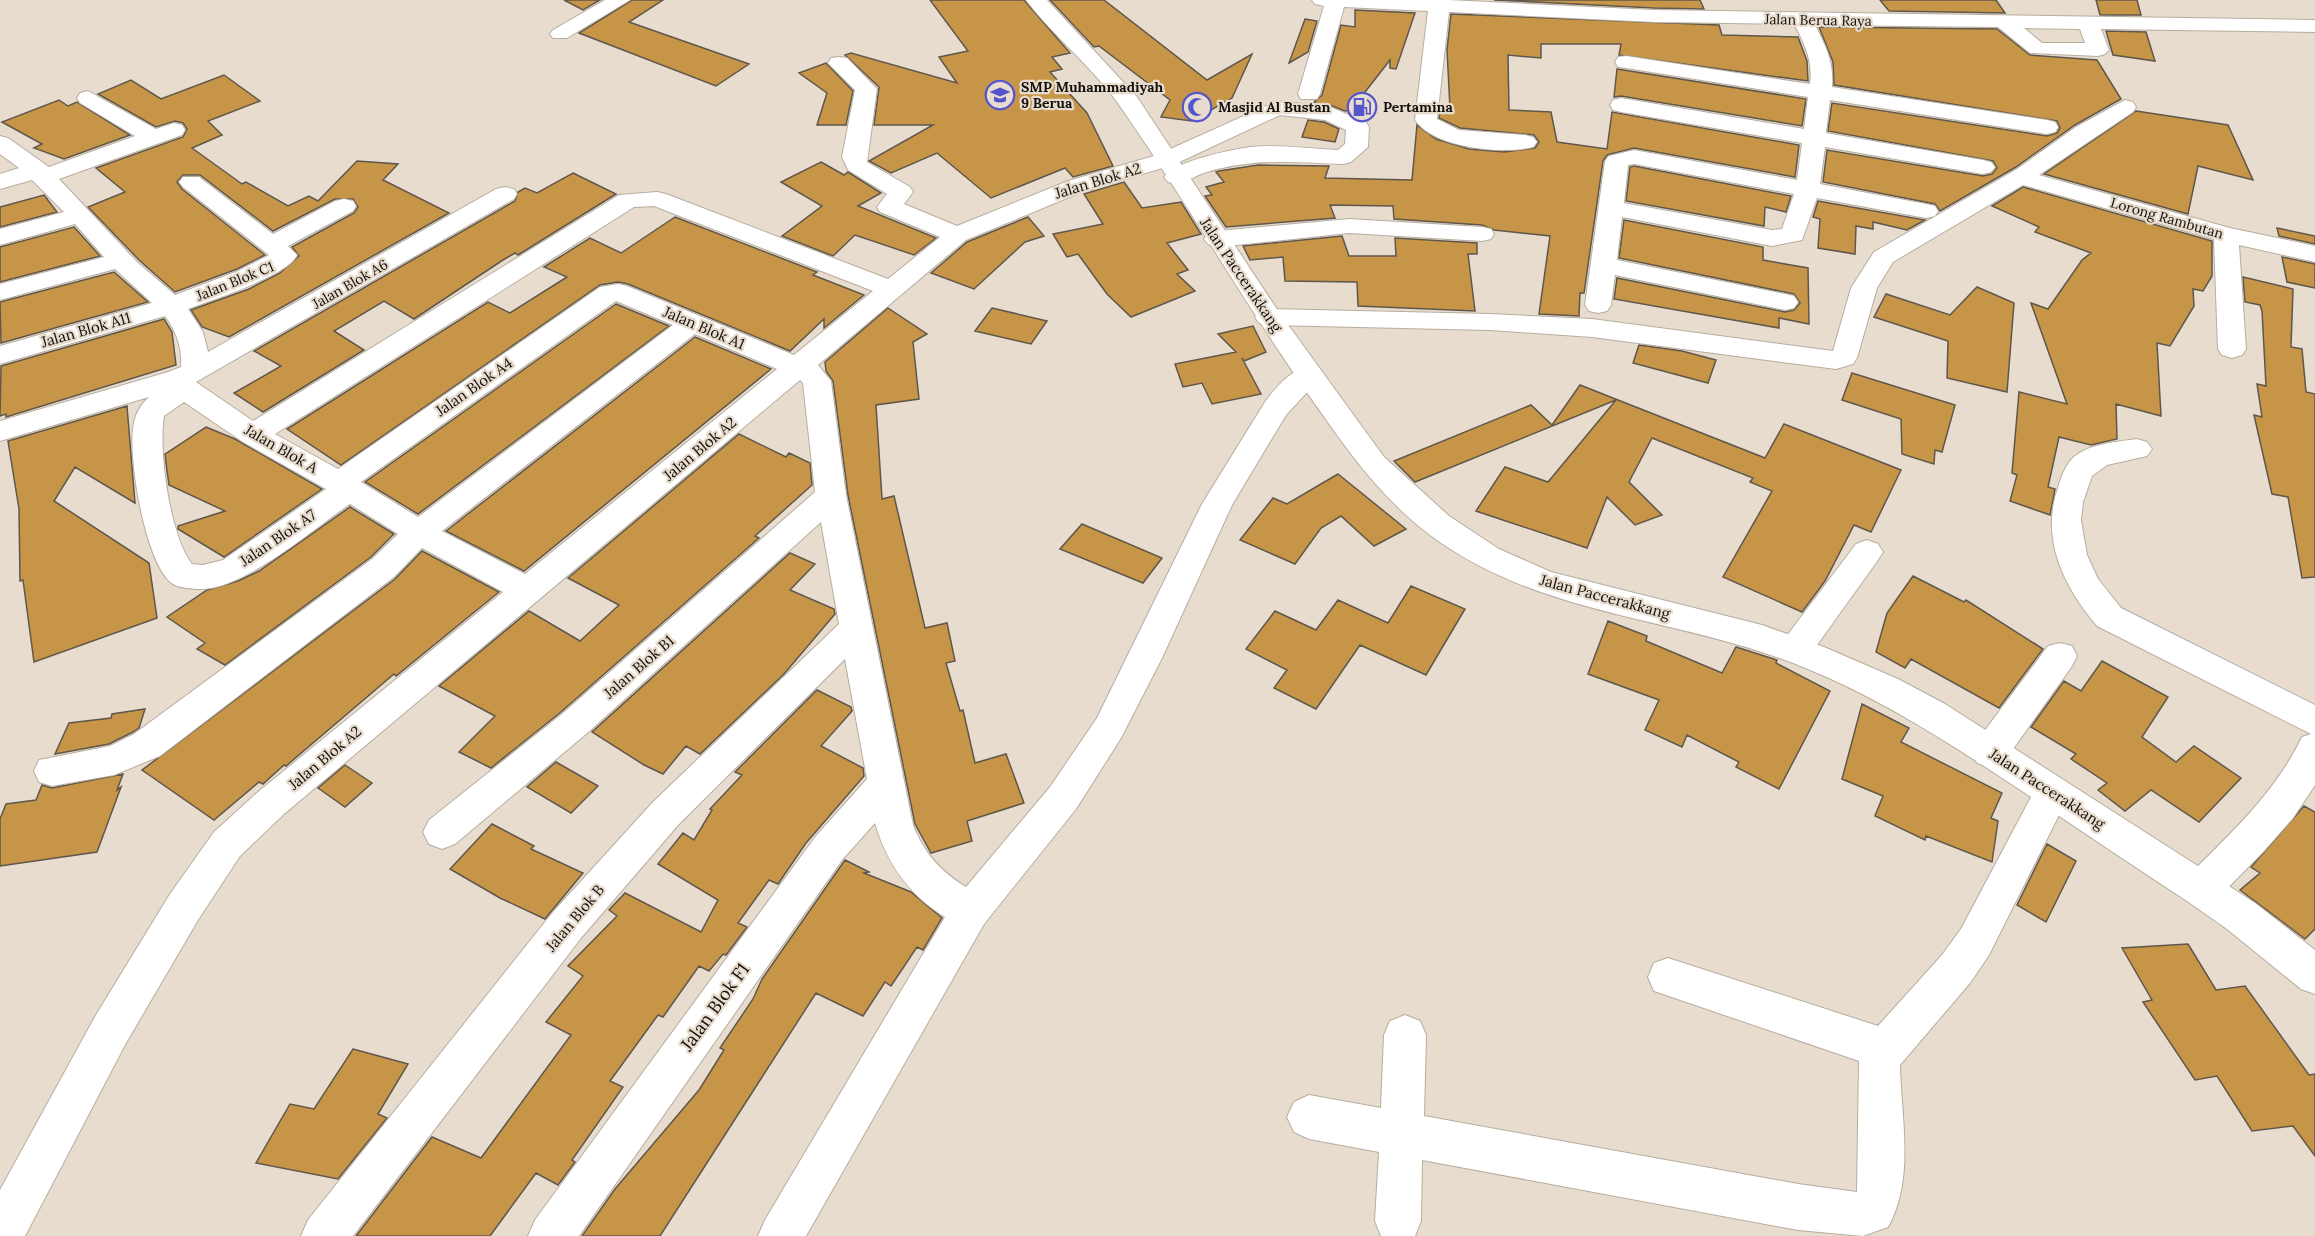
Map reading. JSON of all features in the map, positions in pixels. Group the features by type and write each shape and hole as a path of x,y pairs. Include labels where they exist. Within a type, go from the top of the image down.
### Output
{"street":[{"path":"560,34 620,0"},
{"name":"Jalan Paccerakkang","path":"1036,0 1129,102 1268,317 1392,485 1437,524 1492,560 1567,590 1736,630 1795,650 1895,693 2201,889 2241,916 2315,975"},
{"path":"1862,0 1878,21"},
{"path":"1309,94 1329,1"},
{"name":"Jalan Berua Raya","path":"1329,1 1439,8 1651,8 1802,19 1878,21 2311,26"},
{"path":"2287,6 2311,26"},
{"path":"1439,8 1426,120 1429,126 1452,137 1525,142"},
{"path":"1611,208 1772,238 1786,237 1795,231 1808,188 1823,69 1816,46 1802,19"},
{"path":"2004,22 2037,49 2098,50 2088,23"},
{"path":"1626,62 2047,127"},
{"path":"839,63 866,89 854,157 856,165 901,192 889,207 957,235"},
{"path":"0,182 37,169 163,134 88,98"},
{"path":"1621,105 1983,166"},
{"path":"1268,317 1479,322 1592,328 1836,360 1843,358 1846,352 1864,288 1883,257 2020,177 2084,132 2125,107"},
{"path":"1277,108 1330,114 1358,127 1356,147 1343,157 1251,154 1197,167 1171,169 1277,108"},
{"path":"0,143 37,169 82,215 120,260 171,306 188,331 196,355 186,380"},
{"path":"1598,305 1617,161 1626,157 1926,211"},
{"path":"0,170 37,169"},
{"name":"Jalan Blok A2","path":"2,1234 111,1029 184,907 227,844 271,803 957,235 1076,186 1171,169"},
{"name":"Lorong Rambutan","path":"2020,177 2226,235 2315,254"},
{"name":"Jalan Blok C1","path":"171,306 279,262 284,255 190,182"},
{"name":"Jalan Blok A6","path":"0,431 186,380 505,194"},
{"path":"254,435 628,200 657,199 891,289"},
{"path":"271,244 344,206"},
{"path":"0,237 82,215"},
{"path":"1217,239 1349,226 1482,234"},
{"path":"2226,235 2232,350"},
{"path":"0,292 120,260"},
{"path":"1603,265 1785,302"},
{"name":"Jalan Blok A1","path":"609,293 618,292 797,369"},
{"name":"Jalan Blok A4","path":"344,486 609,293"},
{"name":"Jalan Blok A11","path":"0,355 171,306"},
{"path":"52,771 114,760 147,745 383,568 419,532 693,323"},
{"path":"797,369 809,372 817,381 831,495 894,825 906,858 916,871 940,894 970,911"},
{"path":"781,1236 970,911 1063,798 1109,728 1145,658 1217,504 1275,409 1285,396 1309,375"},
{"name":"Jalan Blok A","path":"186,380 254,435 419,532 528,591"},
{"name":"Jalan Blok A7","path":"186,380 151,412 147,427 150,481 176,570 183,575 203,577 232,570 344,486"},
{"path":"2137,449 2094,458 2082,465 2069,495 2065,531 2067,545 2082,582 2095,603 2109,617 2315,722"},
{"name":"Jalan Blok B1","path":"442,832 574,724 831,495"},
{"path":"1795,650 1867,552"},
{"name":"Jalan Blok B","path":"324,1236 567,925 666,813 857,627"},
{"path":"1990,752 2060,656"},
{"path":"2201,889 2290,796 2307,771 2315,748"},
{"name":"Jalan Blok F1","path":"551,1236 829,848 885,784"},
{"path":"1309,1117 1401,1132 1798,1207 1856,1215 1872,1211 1879,1199 1881,1177 1879,1065 1884,1048 1942,986 1975,942 2052,793"},
{"path":"1668,977 1884,1048"},
{"path":"1398,1221 1405,1035"}],"building":[{"path":"564,0 600,0 583,10"},
{"path":"632,0 663,0 629,22 749,64 716,86 579,33"},
{"path":"930,0 1024,0 1070,53 1052,57 1062,69 1050,72 1087,113 1113,166 1073,177 1065,168 991,198 937,153 891,173 869,161 933,125 874,125 879,87 845,55 851,53 957,83 939,57 968,51"},
{"path":"1050,0 1104,0 1207,80 1252,54 1232,98 1192,121 1161,117 1170,100 1099,46 1094,47"},
{"path":"1494,0 1700,0 1704,9 1654,8"},
{"path":"1880,0 1996,0 2005,13 1889,11"},
{"path":"2096,0 2137,0 2141,15 2100,15"},
{"path":"1355,10 1415,13 1396,69 1390,68 1390,60 1351,110 1345,111 1330,105 1313,103 1322,95 1341,25 1355,27"},
{"path":"1451,14 1719,25 1722,35 1798,37 1807,61 1808,81 1619,55 1621,44 1541,44 1541,58 1508,55 1509,110 1551,112 1557,142 1607,149 1612,112 1799,145 1795,177 1634,148 1607,155 1603,161 1584,293 1580,293 1579,316 1539,314 1550,236 1494,230 1482,225 1394,219 1393,206 1330,205 1335,218 1226,227 1205,196 1212,195 1206,187 1224,182 1216,172 1219,171 1258,165 1329,166 1325,178 1412,180 1417,125 1436,139 1469,149 1504,152 1535,148 1539,142 1534,135 1460,128 1439,118 1441,108 1450,108 1447,50"},
{"path":"1305,19 1317,21 1308,52 1289,63"},
{"path":"1819,27 1997,29 2030,55 2097,60 2121,99 2075,125 2016,167 1940,211 1935,204 1823,182 1827,150 1983,176 1992,174 1997,168 1993,161 1828,131 1832,103 2047,136 2057,133 2060,128 2057,121 1834,85 1833,62"},
{"path":"2106,31 2146,32 2155,61 2113,55"},
{"path":"826,63 853,91 846,125 817,125 827,93 799,73"},
{"path":"1617,69 1806,99 1802,126 1621,96 1614,97"},
{"path":"224,75 260,101 208,121 222,135 192,148 242,184 246,182 288,206 309,196 318,201 357,161 398,164 383,180 449,213 229,337 202,327 191,310 249,289 280,273 299,256 292,247 354,213 358,207 353,199 335,199 273,231 200,175 183,175 177,182 182,189 265,255 237,269 175,292 139,260 88,207 125,192 96,168 183,137 187,129 183,123 175,121 156,127 98,94 131,80 161,99"},
{"path":"59,100 68,106 77,102 130,135 64,159 34,148 42,144 2,122"},
{"path":"2136,111 2228,125 2253,180 2198,166 2188,214 2044,174"},
{"path":"1308,120 1324,122 1339,129 1335,142 1302,137"},
{"path":"821,162 844,175 848,172 881,193 858,206 936,238 914,255 855,235 833,256 782,236 822,206 781,182"},
{"path":"1630,167 1791,196 1786,212 1765,207 1764,226 1626,201"},
{"path":"573,173 616,194 518,255 515,253 503,260 414,319 384,301 334,331 364,350 263,412 234,393 281,366 254,351 515,201 518,192 525,188 537,193"},
{"path":"1124,182 1142,208 1181,202 1201,234 1167,243 1188,270 1177,274 1195,291 1131,317 1107,294 1078,254 1067,257 1053,234 1103,224 1084,194"},
{"path":"2023,187 2212,241 2212,276 2203,291 2193,289 2194,306 2170,346 2157,343 2161,416 2116,404 2117,439 2091,445 2059,437 2048,487 2055,489 2050,515 2010,501 2017,475 2012,473 2019,392 2067,404 2031,303 2048,309 2082,260 2091,253 2035,232 2039,227 1992,206"},
{"path":"44,195 57,212 0,227 0,207"},
{"path":"1818,201 1925,220 1907,230 1873,222 1873,229 1856,226 1855,254 1818,248 1820,219 1813,217"},
{"path":"675,217 817,272 813,275 864,295 824,328 824,319 790,351 628,284 618,282 600,285 341,465 287,429 488,302 510,313 567,277 544,267 590,238 621,253"},
{"path":"1028,217 1044,236 1025,242 974,289 931,273 967,242"},
{"path":"1624,220 1763,247 1763,260 1808,268 1809,324 1779,318 1779,328 1614,299 1617,278 1785,312 1794,310 1800,303 1794,294 1619,258"},
{"path":"74,227 100,256 0,282 0,247"},
{"path":"2277,228 2315,236 2315,244 2279,236"},
{"path":"1342,236 1349,256 1396,256 1395,238 1477,243 1477,254 1468,254 1475,311 1358,306 1357,282 1285,281 1283,257 1250,260 1243,246"},
{"path":"2282,257 2315,264 2315,288 2287,282"},
{"path":"114,272 148,302 1,343 0,302"},
{"path":"2243,277 2293,289 2291,347 2302,349 2306,392 2315,394 2315,577 2302,578 2288,497 2272,494 2254,415 2262,417 2257,384 2266,386 2262,311 2260,305 2245,302"},
{"path":"1977,287 2014,303 2007,392 1947,378 1948,341 1874,317 1886,294 1950,315"},
{"path":"616,304 669,326 418,514 365,482"},
{"path":"888,308 927,334 913,342 919,399 876,405 882,499 894,496 925,628 947,623 955,661 946,663 960,711 963,710 975,763 1006,754 1024,803 967,821 972,841 931,853 915,824 848,495 833,381 826,371 825,362"},
{"path":"992,308 1047,321 1031,344 975,331"},
{"path":"164,319 172,332 176,365 6,417 6,414 0,416 1,366"},
{"path":"1253,326 1266,352 1244,361 1242,358 1261,394 1212,404 1202,383 1183,387 1175,364 1236,352 1218,334"},
{"path":"695,337 771,369 524,571 446,531"},
{"path":"1639,345 1682,351 1716,360 1708,383 1633,363"},
{"path":"1852,373 1955,405 1942,452 1935,450 1934,464 1902,454 1901,419 1842,400"},
{"path":"1580,385 1765,458 1784,424 1901,470 1871,532 1854,525 1825,581 1802,612 1723,577 1772,491 1750,482 1753,478 1652,438 1629,482 1662,515 1635,525 1607,497 1587,548 1476,511 1505,467 1548,482 1616,400 1415,482 1394,461 1531,405 1552,425"},
{"path":"127,406 135,503 75,467 54,501 149,563 157,618 34,662 23,580 20,581 19,509 8,441"},
{"path":"206,427 235,439 322,489 224,557 178,529 178,526 225,511 169,485 167,471 165,454"},
{"path":"739,434 786,457 789,453 810,463 812,485 755,536 759,538 561,712 491,768 459,752 495,716 439,686 529,611 580,641 619,605 568,578"},
{"path":"1338,474 1406,529 1374,546 1341,516 1321,528 1295,564 1240,540 1273,498 1287,504"},
{"path":"350,507 394,534 371,557 225,665 197,649 205,643 167,617 207,590 238,581 259,571"},
{"path":"1082,524 1162,558 1143,583 1060,549"},
{"path":"422,551 499,592 396,676 394,674 286,766 284,765 263,784 259,782 214,820 142,770 395,579"},
{"path":"790,553 815,564 790,590 834,609 835,614 784,674 700,754 686,746 663,774 644,765 592,732"},
{"path":"1913,576 1964,602 1966,600 2043,649 1999,708 1911,659 1905,668 1876,652 1887,613"},
{"path":"1411,586 1465,609 1426,675 1360,645 1316,709 1274,688 1287,670 1246,649 1275,611 1316,630 1338,600 1388,623"},
{"path":"1608,621 1647,636 1646,641 1722,673 1736,647 1777,660 1776,663 1830,691 1779,789 1736,767 1739,762 1687,735 1682,747 1645,730 1659,700 1588,674"},
{"path":"2102,661 2168,697 2142,737 2176,762 2194,746 2241,778 2199,822 2151,790 2125,811 2098,790 2107,783 2071,759 2076,754 2031,727 2064,681 2081,691"},
{"path":"817,690 851,707 852,711 821,746 863,768 864,776 806,843 778,884 769,880 738,923 747,927 726,955 723,954 709,971 699,966 663,1017 658,1015 610,1081 623,1087 572,1160 575,1162 558,1185 536,1173 490,1236 356,1236 432,1137 481,1158 571,1035 546,1022 583,976 568,966 617,916 609,910 625,893 701,932 718,900 658,864 683,833 694,840 712,810 710,809 742,775 735,772"},
{"path":"1862,704 1909,728 1901,742 2002,793 1991,818 1998,821 1992,862 1926,836 1925,840 1875,816 1883,796 1842,779"},
{"path":"145,709 139,728 109,744 55,754 69,723 111,718 112,714"},
{"path":"556,762 598,786 571,813 527,787"},
{"path":"345,765 372,783 345,807 318,788"},
{"path":"123,774 117,790 121,787 97,852 0,866 0,819 6,804 36,800 42,785 52,788"},
{"path":"2304,806 2315,812 2315,929 2305,939 2240,890 2260,873 2251,867"},
{"path":"492,824 534,846 531,849 583,873 545,919 500,898 450,869"},
{"path":"2047,844 2076,861 2046,922 2017,905"},
{"path":"845,860 869,872 864,873 911,892 942,918 923,950 917,947 891,986 885,982 863,1016 816,993 660,1236 582,1236 615,1189 699,1090 724,1050 720,1048 753,999 762,979"},
{"path":"2188,944 2216,990 2245,986 2309,1075 2315,1074 2315,1156 2293,1126 2252,1131 2217,1076 2195,1080 2143,1002 2152,1000 2122,948"},
{"path":"353,1049 408,1064 378,1114 387,1118 338,1179 256,1163 290,1104 314,1109"}],"place":[{"name":"SMP Muhammadiyah 9 Berua","path":"1000,95"},
{"name":"Masjid Al Bustan","path":"1197,107"},
{"name":"Pertamina","path":"1362,107"}]}
